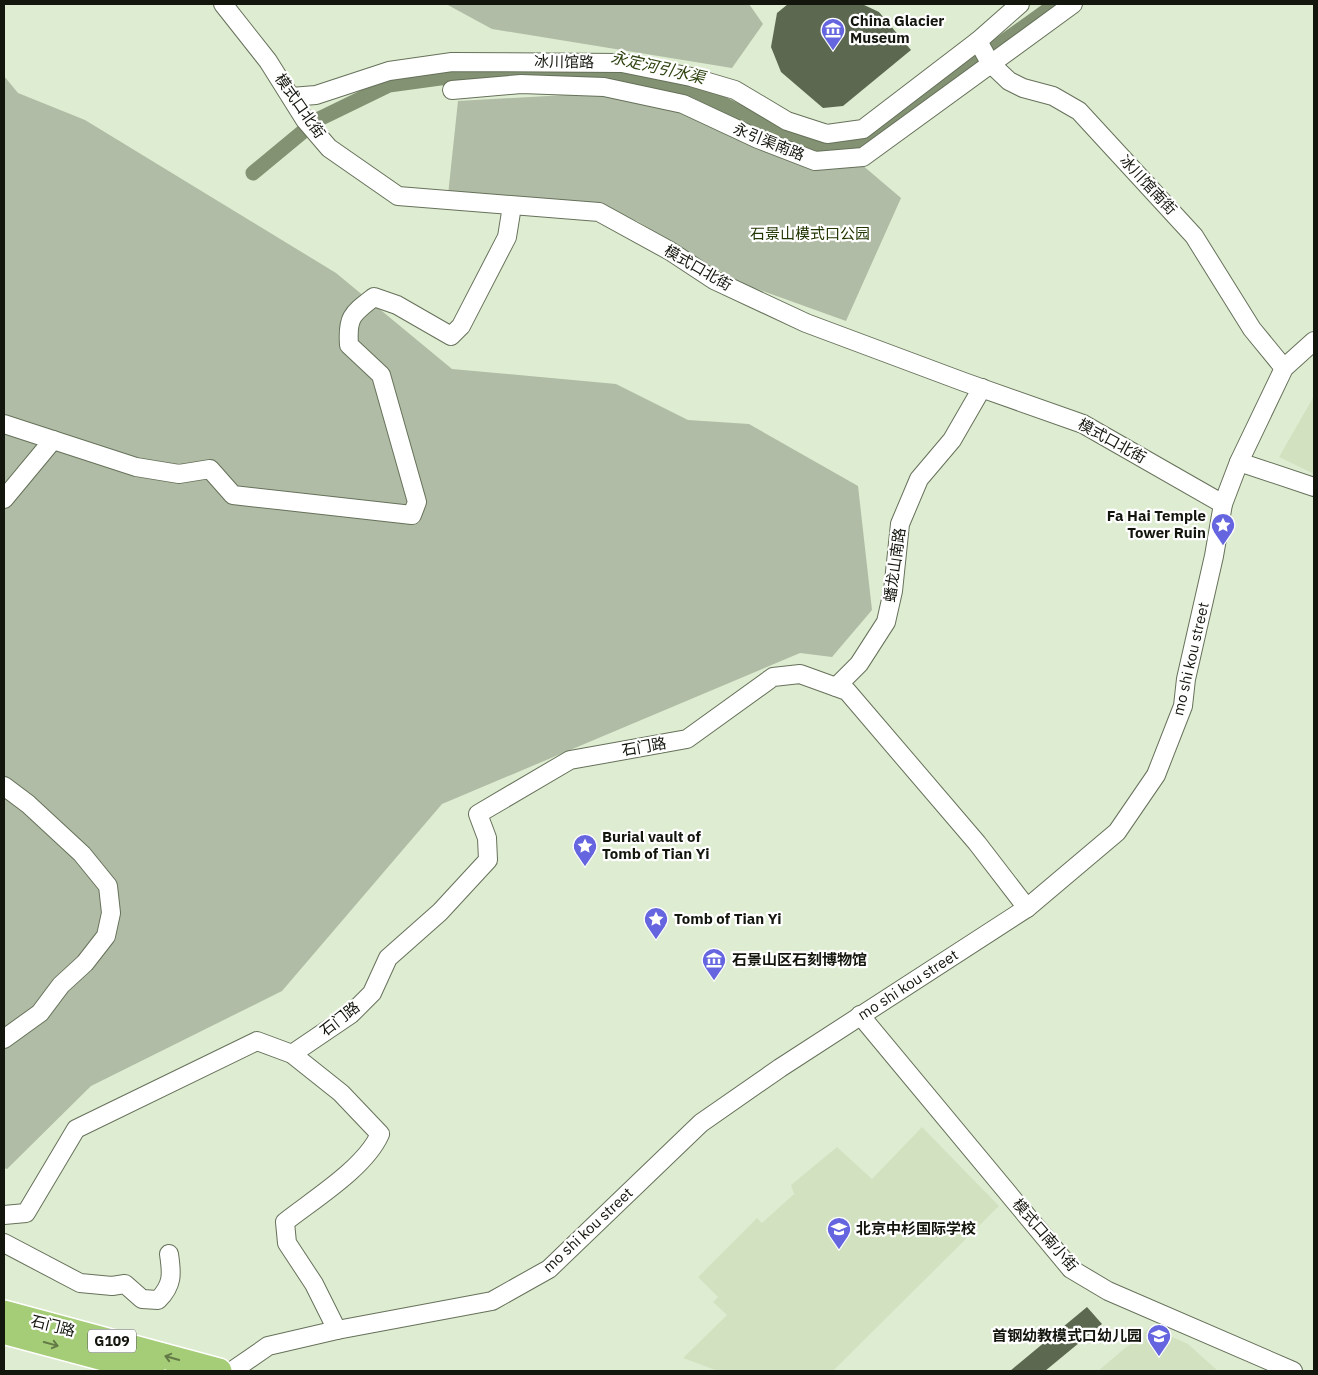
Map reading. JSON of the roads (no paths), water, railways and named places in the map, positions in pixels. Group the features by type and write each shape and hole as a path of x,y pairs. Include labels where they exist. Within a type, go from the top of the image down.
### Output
{"highway":[{"name":"石门路","path":"4,1313 219,1371"},
{"name":"石门路","path":"4,1331 152,1371"}],"street":[{"name":"模式口北街","path":"223,4 268,60 305,120 329,148 398,196 599,212 670,252 714,280 806,323 1084,424 1223,504"},
{"path":"978,41 1000,4"},
{"name":"冰川馆路","path":"291,97 316,95 389,71 452,62 622,63 691,77 735,90 787,122 827,134 863,129 978,41 1020,4"},
{"name":"永引渠南路","path":"452,90 521,84 604,87 683,104 758,139 814,160 864,157 1073,4"},
{"name":"冰川馆南街","path":"978,41 990,63 1009,81 1023,88 1053,96 1079,111 1194,236 1252,329 1284,368"},
{"path":"4,424 136,467 179,474 210,469 233,495 412,515 417,502 381,375 349,345 348,327 353,314 374,297 397,305 451,336 461,326 507,237 512,206"},
{"name":"mo shi kou street","path":"232,1371 268,1346 337,1330 492,1301 549,1269 701,1123 860,1015 1027,908 1117,832 1156,775 1183,706 1186,679 1214,556 1223,504 1239,462 1284,368 1314,340"},
{"name":"蟠龙山南路","path":"836,687 859,664 886,622 893,591 900,524 919,479 952,440 982,388"},
{"path":"4,499 53,440"},
{"path":"1239,462 1314,487"},
{"name":"石门路","path":"292,1054 356,1009 372,993 388,958 440,912 488,860 487,838 478,814 570,760 687,739 773,677 800,674 847,691 976,843 1027,908"},
{"path":"4,786 28,804 82,854 108,886 111,913 106,936 85,963 60,985 40,1013 4,1039"},
{"name":"模式口南小街","path":"860,1015 1071,1270 1108,1291 1293,1371"},
{"path":"4,1215 26,1213 76,1129 257,1041 292,1054 341,1092 380,1134 375,1145 345,1174 285,1222 288,1243 314,1284 337,1330"},
{"path":"4,1243 80,1283 112,1286 125,1284 142,1299 158,1300 168,1290 172,1275 169,1254"}],"waterway":[{"name":"永定河引水渠","path":"253,173 317,120 389,85 484,72 604,72 696,91 811,147 859,145 1056,4"}],"place":[{"name":"China Glacier Museum","path":"833,51"},
{"name":"Fa Hai Temple Tower Ruin","path":"1223,546"},
{"name":"Burial vault of Tomb of Tian Yi","path":"585,867"},
{"name":"Tomb of Tian Yi","path":"656,940"},
{"name":"石景山区石刻博物馆","path":"714,981"},
{"name":"北京中杉国际学校","path":"839,1250"},
{"name":"首钢幼教模式口幼儿园","path":"1159,1357"}],"park label":[{"name":"石景山模式口公园","path":"810,234"}]}
